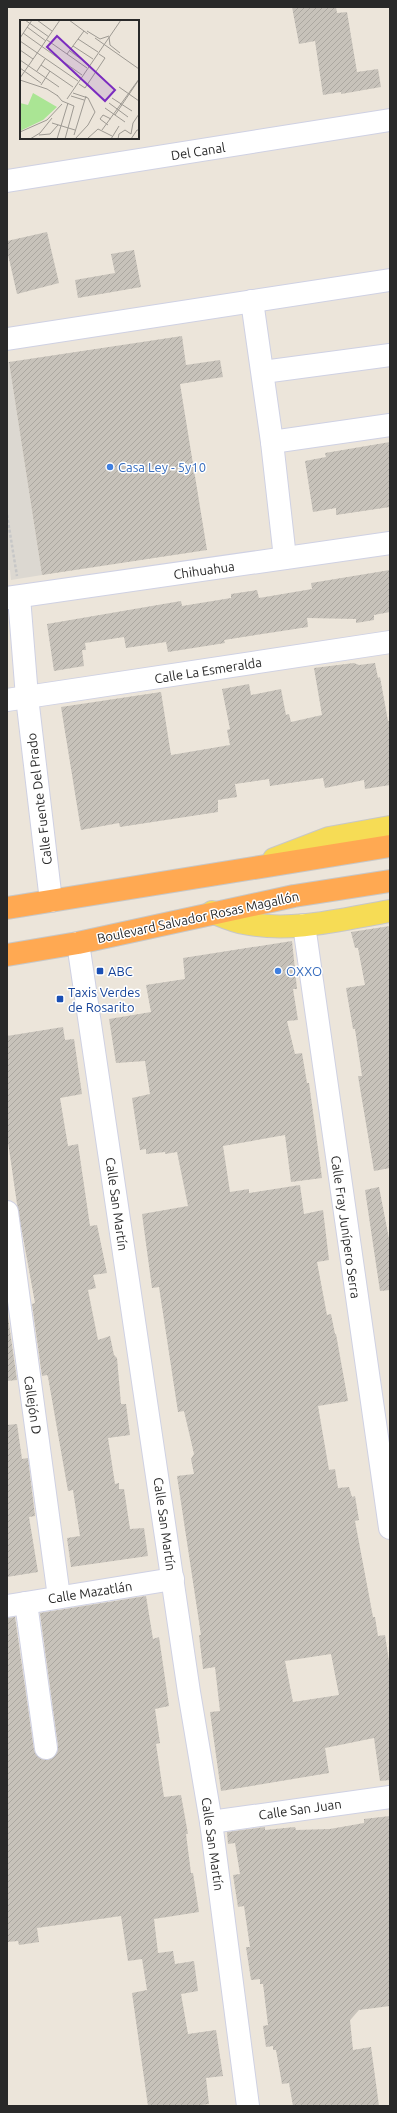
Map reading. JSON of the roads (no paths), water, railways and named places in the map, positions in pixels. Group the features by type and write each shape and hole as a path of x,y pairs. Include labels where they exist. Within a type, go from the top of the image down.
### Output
{"highway":[{"path":"13,906 51,901 253,866 390,846"},
{"name":"Boulevard Salvador Rosas Magallón","path":"7,955 78,943 212,912 294,896 390,881"}],"main road":[{"path":"253,866 328,838 390,827"},
{"path":"212,912 243,923 264,926 304,925 390,911"}],"street":[{"name":"Del Canal","path":"7,181 390,120"},
{"path":"7,339 390,280"},
{"path":"252,301 272,442 285,558"},
{"path":"263,372 390,355"},
{"path":"272,442 390,425"},
{"name":"Chihuahua","path":"13,598 390,543"},
{"name":"Calle Fuente Del Prado","path":"13,598 17,698 51,901"},
{"name":"Calle La Esmeralda","path":"17,698 390,642"},
{"name":"Calle Fray Junípero Serra","path":"304,925 390,1528"},
{"name":"Calle San Martín","path":"78,943 211,1822 248,2106"},
{"name":"Callejón D","path":"7,1212 59,1597"},
{"name":"Calle Mazatlán","path":"17,1604 173,1578"},
{"path":"17,1604 46,1748"},
{"name":"Calle San Juan","path":"211,1822 390,1797"}],"place":[{"name":"Casa Ley - 5y10","path":"110,467"},
{"name":"ABC","path":"100,971"},
{"name":"OXXO","path":"278,971"},
{"name":"Taxis Verdes de Rosarito","path":"60,999"}]}
